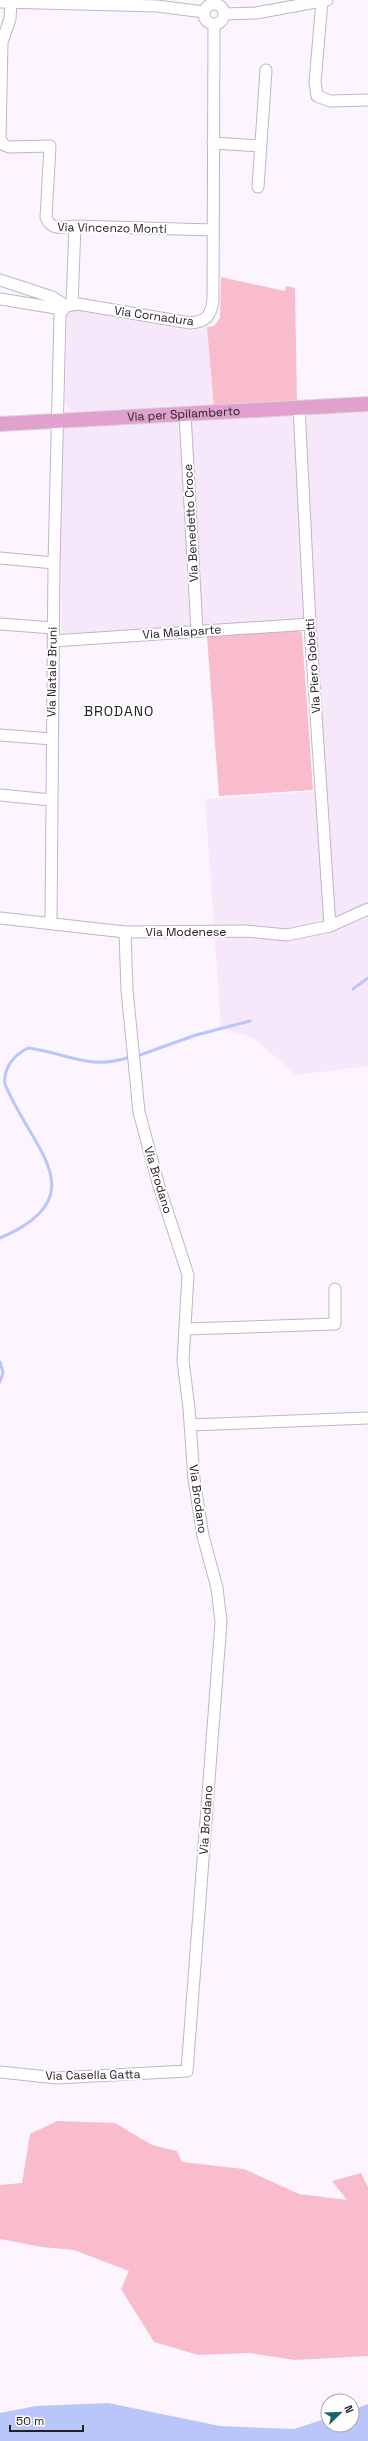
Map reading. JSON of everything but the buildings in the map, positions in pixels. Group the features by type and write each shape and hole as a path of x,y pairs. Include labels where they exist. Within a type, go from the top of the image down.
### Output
{"main road":[{"name":"Via per Spilamberto","path":"0,424 368,404"}],"street":[{"path":"224,14 256,13 324,0 315,82 317,96 330,101 368,100"},
{"path":"6,2 157,6 204,12"},
{"name":"Via Vincenzo Monti","path":"6,2 10,19 2,42 0,139 4,145 9,147 50,146 46,217 50,225 54,228 75,226 213,230"},
{"path":"217,2 222,8 224,14 221,21 214,24 207,21 204,12 210,4 217,2"},
{"name":"Via Cornadura","path":"0,299 67,306 190,323 203,321 211,313 213,300 214,24"},
{"path":"258,187 266,70"},
{"path":"213,143 260,146"},
{"path":"57,421 59,330 67,306 75,226"},
{"path":"0,280 52,297 67,306"},
{"name":"Via Piero Gobetti","path":"299,407 310,624 330,926"},
{"name":"Via Benedetto Croce","path":"185,414 197,631"},
{"name":"Via Natale Bruni","path":"51,923 53,628 57,421"},
{"path":"0,558 54,563"},
{"path":"0,624 53,628"},
{"name":"Via Malaparte","path":"53,641 310,624"},
{"path":"0,735 52,740"},
{"path":"0,795 51,800"},
{"name":"Via Modenese","path":"0,918 125,932 246,932 287,935 330,926 368,909"},
{"name":"Via Brodano","path":"125,932 132,1056 139,1112 158,1183 188,1275 183,1361 194,1479 203,1536 217,1588 221,1622 187,2071"},
{"path":"185,1329 335,1324 335,1289"},
{"path":"190,1425 368,1418"},
{"name":"Via Casella Gatta","path":"0,2072 57,2078 187,2071"}],"shaded area":[{"path":"221,277 285,291 286,286 295,288 297,402 214,407 207,327 214,326 220,318"},
{"path":"74,309 191,331 207,327 214,407 72,414 65,403 67,315"},
{"path":"368,400 368,1066 296,1075 253,1038 221,1028 205,799 315,791 304,628 62,645 58,421"},
{"path":"299,630 302,633 313,790 219,796 207,636"},
{"path":"57,2121 115,2123 152,2145 177,2151 182,2162 244,2169 299,2194 347,2200 332,2181 361,2173 368,2187 368,2356 295,2360 249,2353 198,2355 154,2342 121,2289 129,2271 74,2250 42,2247 0,2239 0,2185 22,2183 30,2134"}],"water":[{"path":"108,2403 220,2426 294,2429 320,2421 320,2433 360,2433 360,2407 368,2404 368,2441 0,2441 0,2413 36,2406"}],"waterway":[{"path":"353,989 368,978"},
{"path":"140,1055 196,1035 250,1021"},
{"path":"0,1238 30,1222 46,1205 52,1187 49,1169 41,1149 16,1107 5,1084 6,1073 10,1063 18,1054 28,1048 90,1062 115,1061 130,1057"},
{"path":"0,1362 3,1373 0,1382"}],"district":[{"name":"BRODANO","path":"119,711"}]}
